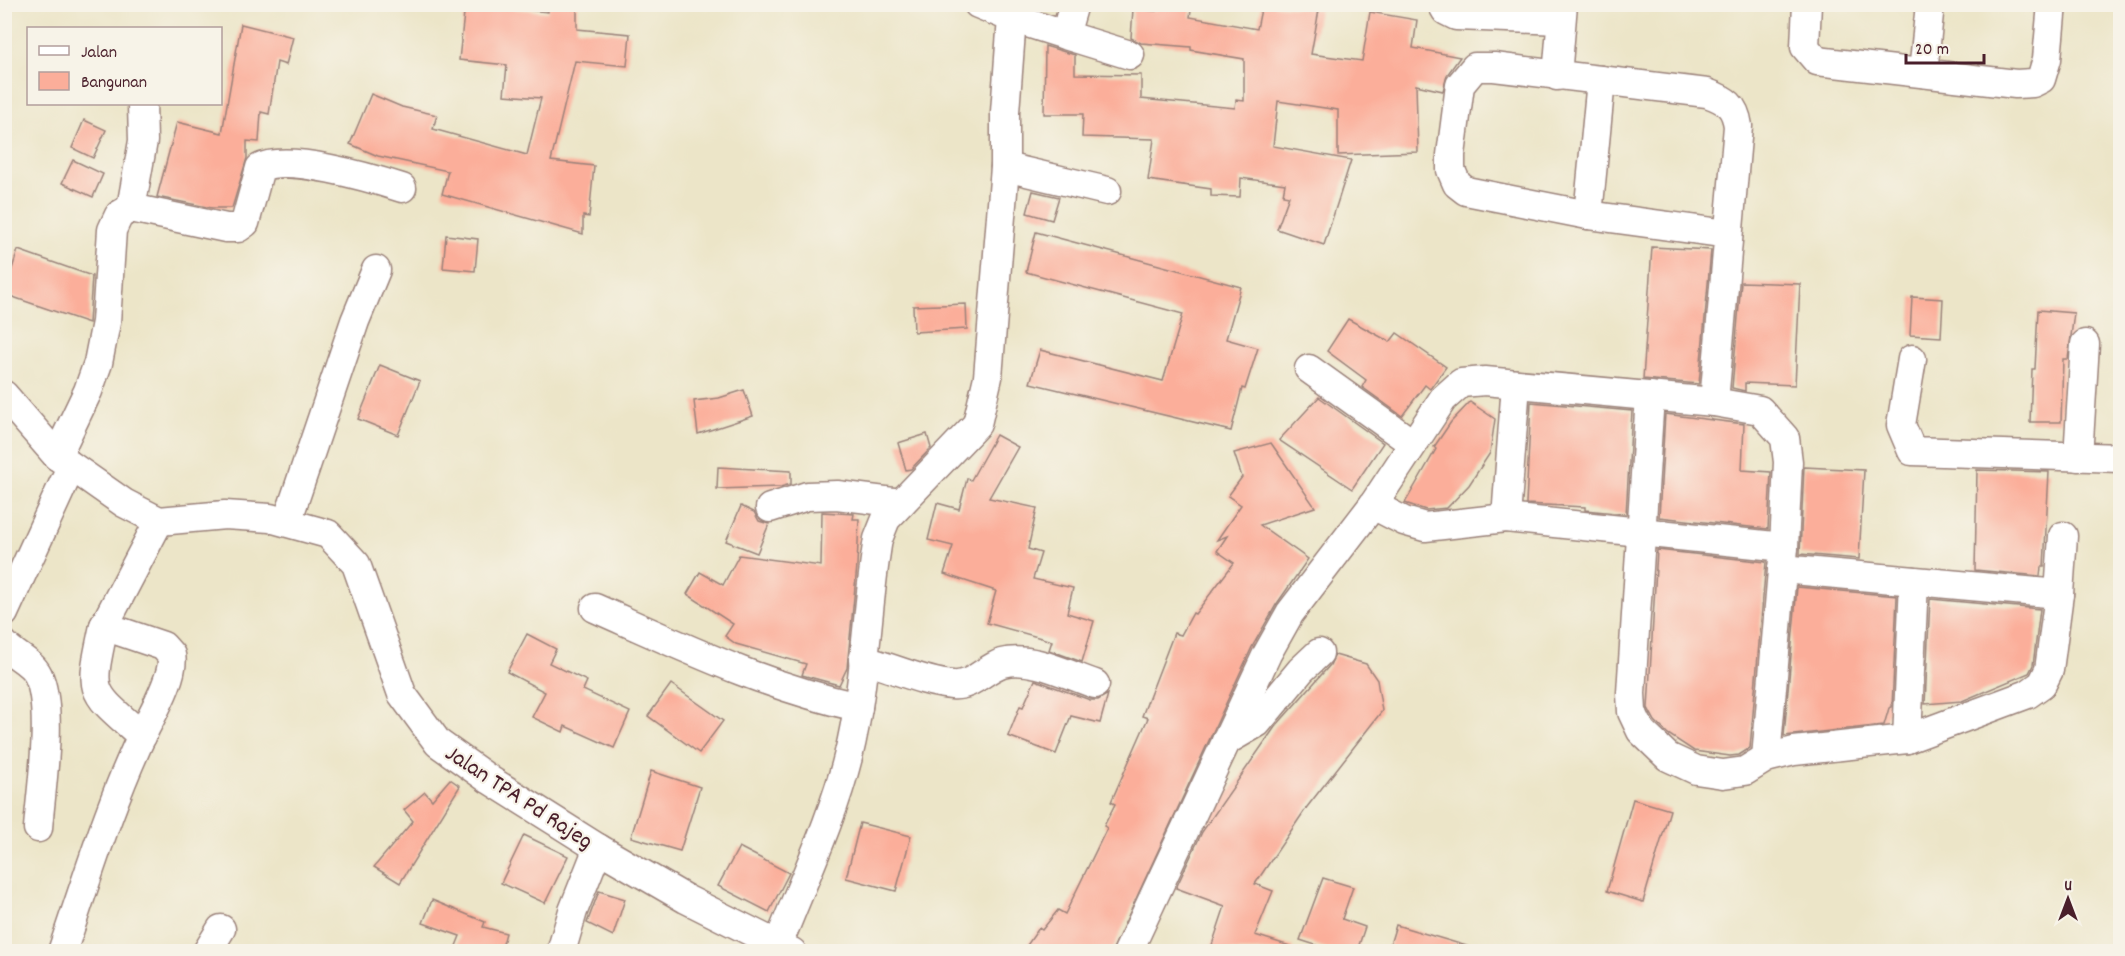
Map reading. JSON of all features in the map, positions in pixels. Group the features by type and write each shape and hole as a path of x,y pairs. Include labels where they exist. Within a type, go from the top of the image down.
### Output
{"street":[{"path":"978,4 1012,18 1130,55"},
{"path":"1065,35 1074,4"},
{"path":"1442,4 1446,11 1456,16 1470,18 1562,12 1557,75"},
{"path":"1807,4 1805,47 1809,55 1817,61 2016,84 2033,83 2041,79 2047,59 2052,4"},
{"path":"1923,73 1930,4"},
{"path":"785,948 836,798 858,707 878,539 886,519 966,438 977,424 984,405 1005,167 1012,18"},
{"path":"1714,402 1738,126 1731,104 1707,93 1494,67 1475,67 1460,85 1451,170 1457,184 1466,191 1588,215 1728,234"},
{"path":"1588,215 1601,80"},
{"path":"131,208 143,141 142,105"},
{"path":"4,614 64,462 98,363 106,322 112,230 119,215 131,208 226,228 238,228 245,223 260,168 269,162 304,164 402,188"},
{"path":"1005,167 1107,191"},
{"path":"287,522 355,321 376,270"},
{"path":"2078,457 2085,344"},
{"path":"1912,359 1901,425 1912,451 2121,458"},
{"path":"1310,369 1412,443"},
{"path":"1128,951 1267,654 1290,613 1373,505 1443,399 1461,383 1485,381 1714,402 1760,410 1785,438 1788,462 1783,558 1766,758"},
{"path":"1506,518 1516,384"},
{"path":"4,395 64,462 124,503 159,520 104,627 94,673 96,689 101,700 142,736"},
{"path":"1650,396 1631,693 1632,712 1641,731 1668,757 1696,770 1723,774 1745,771 1766,758 1794,752 1907,739 2028,694 2042,684 2049,670 2059,594 2063,536"},
{"path":"770,508 807,496 837,495 901,503"},
{"path":"1373,505 1404,521 1425,527 1506,518 1641,531 1914,581 2059,594"},
{"name":"Jalan TPA Pd Rajeg","path":"159,520 225,515 287,522 328,534 356,564 402,694 438,743 490,780 598,848 687,898 785,948"},
{"path":"1907,739 1914,581"},
{"path":"595,608 742,672 817,698 858,707"},
{"path":"62,951 97,848 142,736 172,671 171,655 164,646 104,627"},
{"path":"4,644 33,669 43,692 45,724 38,828"},
{"path":"1226,741 1257,723 1301,670 1319,653"},
{"path":"863,660 951,685 969,682 1000,664 1015,662 1044,667 1095,684"},
{"path":"561,951 573,912 598,848"}],"building":[{"path":"465,4 548,12 548,4 577,4 577,29 630,34 627,66 575,61 551,161 594,166 589,217 583,216 583,234 442,194 448,171 378,156 350,144 371,94 402,107 437,115 433,129 527,155 541,98 504,95 507,65 459,60"},
{"path":"1157,4 1192,4 1190,17 1257,29 1262,4 1319,10 1311,54 1362,61 1370,12 1417,20 1413,48 1460,57 1447,75 1443,91 1416,85 1418,152 1338,155 1338,110 1278,101 1273,146 1351,160 1324,245 1277,229 1289,196 1283,195 1285,184 1241,178 1240,197 1211,196 1211,189 1148,180 1154,139 1082,137 1083,114 1044,114 1045,46 1075,55 1075,74 1141,75 1141,99 1235,108 1236,100 1244,101 1244,59 1191,50 1191,47 1141,43 1131,38 1133,9 1156,11"},
{"path":"241,24 293,37 286,65 277,62 269,114 261,112 259,142 247,141 247,158 232,208 212,208 157,197 177,122 222,133"},
{"path":"84,120 106,130 93,158 72,148"},
{"path":"73,160 103,174 93,197 62,183"},
{"path":"1033,191 1059,197 1052,220 1027,213"},
{"path":"1036,232 1241,287 1226,339 1258,348 1245,389 1242,388 1231,431 1030,383 1040,350 1163,381 1183,314 1026,272"},
{"path":"446,235 478,239 475,271 443,268"},
{"path":"1652,247 1711,250 1699,384 1643,379"},
{"path":"18,250 92,276 89,323 4,294"},
{"path":"1741,282 1800,284 1795,385 1745,383 1745,391 1732,388"},
{"path":"1912,297 1943,299 1941,337 1910,335"},
{"path":"966,304 967,329 914,332 913,306"},
{"path":"2038,310 2074,313 2068,359 2063,359 2061,422 2030,422"},
{"path":"1348,319 1390,342 1397,333 1446,367 1430,389 1425,385 1402,416 1362,387 1366,380 1327,351"},
{"path":"380,365 420,381 398,435 358,419"},
{"path":"744,390 753,416 698,434 694,401 719,398"},
{"path":"1319,397 1383,443 1352,489 1279,440"},
{"path":"1470,402 1495,419 1490,453 1469,485 1447,508 1426,510 1405,503 1436,449 1434,447 1451,422"},
{"path":"1531,402 1632,411 1626,514 1585,510 1585,507 1526,504"},
{"path":"1665,414 1744,424 1742,470 1771,472 1768,529 1659,517"},
{"path":"927,434 931,448 911,469 906,470 898,443"},
{"path":"996,435 1018,447 989,498 1037,508 1028,549 1041,553 1033,579 1073,588 1067,613 1094,621 1082,662 1049,650 1052,641 987,623 996,591 944,574 953,546 928,540 937,503 959,509 967,479 971,480"},
{"path":"1271,443 1315,507 1260,525 1308,559 1276,605 1252,647 1112,951 1023,951 1039,928 1042,930 1058,910 1065,914 1107,828 1104,826 1115,804 1111,802 1148,718 1142,716 1174,633 1181,635 1193,613 1195,614 1234,563 1217,551 1227,536 1217,540 1241,505 1228,496 1242,477 1234,453"},
{"path":"718,467 791,471 791,484 780,487 717,489"},
{"path":"1804,467 1864,470 1859,559 1800,554"},
{"path":"1977,470 2049,472 2044,567 2041,567 2040,576 1975,570"},
{"path":"741,506 754,512 759,521 769,524 757,553 726,541"},
{"path":"822,512 854,514 853,519 859,519 847,668 839,685 802,675 806,664 736,644 725,636 733,624 687,594 700,572 723,585 739,555 821,566"},
{"path":"1657,550 1766,562 1750,748 1739,755 1694,751 1668,734 1655,721 1648,708"},
{"path":"1797,587 1897,596 1892,707 1889,708 1884,725 1784,736"},
{"path":"1930,599 2040,609 2033,665 2029,673 1962,701 1925,704"},
{"path":"527,634 556,649 549,663 587,681 583,690 630,712 614,748 565,726 563,732 532,717 545,692 507,672"},
{"path":"1335,655 1366,664 1377,680 1382,711 1307,807 1255,884 1273,891 1255,935 1293,947 1292,951 1210,951 1225,906 1176,888 1202,832 1275,727 1330,665"},
{"path":"1035,680 1090,700 1098,700 1108,694 1100,723 1071,716 1056,754 1008,736 1020,706 1023,707"},
{"path":"671,684 723,721 699,753 648,716"},
{"path":"651,771 700,787 680,851 631,837"},
{"path":"450,779 460,786 400,883 374,867 413,821 404,810 425,792 432,800"},
{"path":"1633,799 1670,810 1643,902 1607,891"},
{"path":"860,823 911,836 896,891 846,878"},
{"path":"524,835 568,856 545,903 501,883"},
{"path":"739,847 789,873 769,912 718,886"},
{"path":"1323,878 1353,887 1342,919 1365,927 1357,951 1334,951 1300,940"},
{"path":"599,891 625,899 613,936 587,923"},
{"path":"432,900 485,922 483,927 506,933 501,951 454,951 460,936 423,923"},
{"path":"1396,925 1467,946 1467,951 1388,951"}]}
